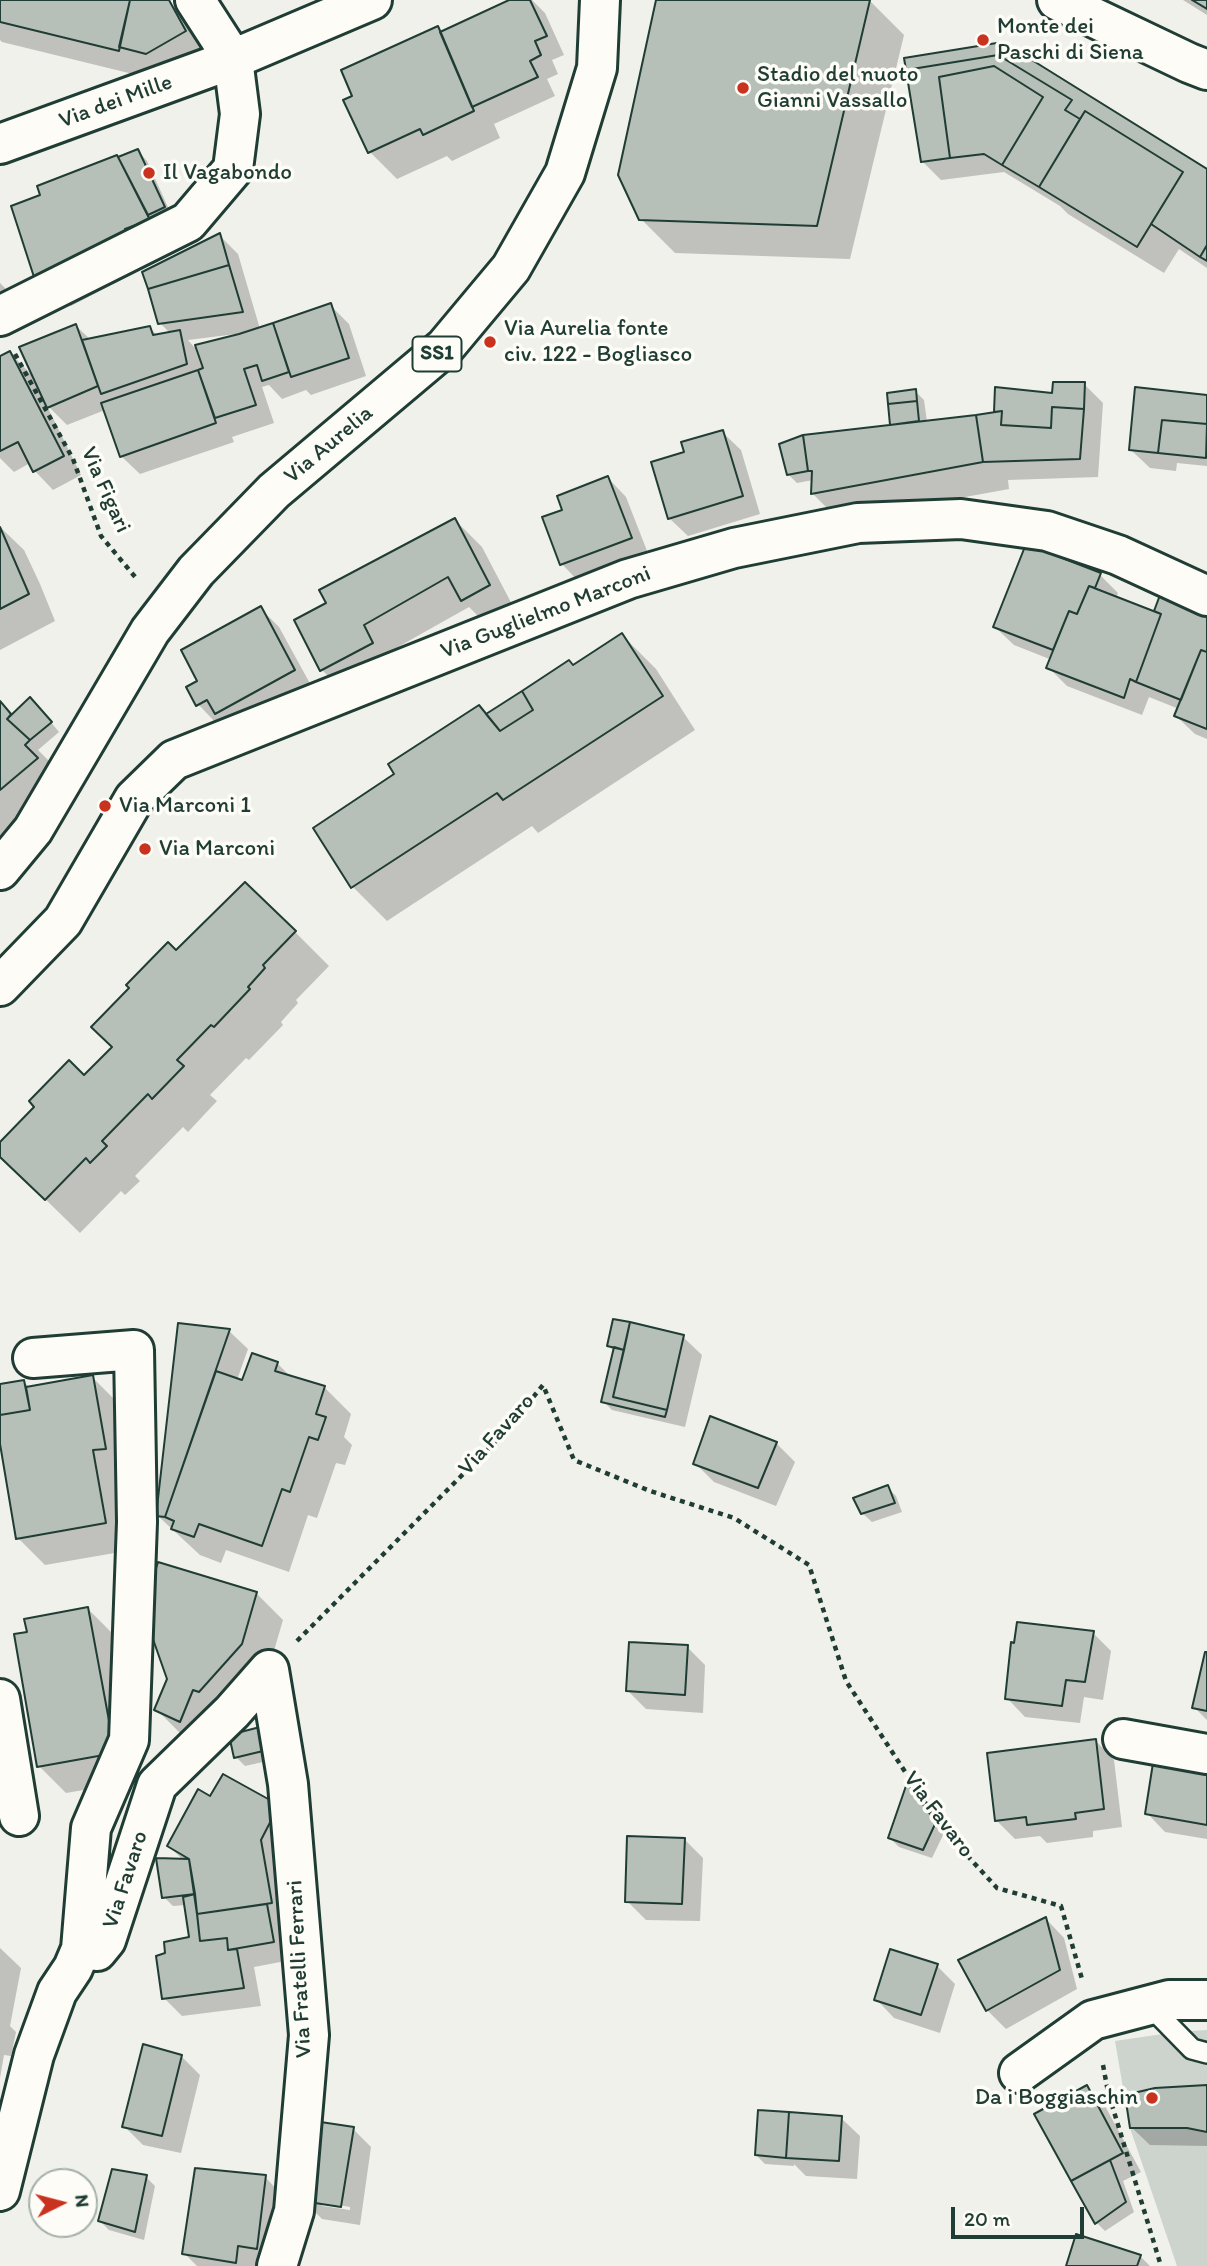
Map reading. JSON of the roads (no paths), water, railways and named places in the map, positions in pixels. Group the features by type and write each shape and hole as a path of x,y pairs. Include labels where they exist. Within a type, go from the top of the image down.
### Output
{"street":[{"path":"7,333 187,222 233,169 240,114 233,60 195,0"},
{"name":"Via dei Mille","path":"0,145 233,60 372,0"},
{"name":"Via Aurelia","path":"0,870 33,830 150,631 196,571 274,491 445,347 511,268 565,173 597,68 600,0"},
{"path":"1057,0 1207,70"},
{"name":"Via Guglielmo Marconi","path":"0,986 63,921 134,799 174,760 628,579 734,548 858,523 961,519 1047,531 1118,555 1207,596"},
{"name":"Via Favaro","path":"33,1358 134,1350 137,1522 129,1740 91,1828 77,1958 97,1951 106,1940 157,1785 232,1712 269,1670"},
{"name":"Via Fratelli Ferrari","path":"269,1670 288,1784 309,2035 295,2211 277,2266"},
{"path":"0,1699 19,1816"},
{"path":"1123,1739 1207,1754"},
{"path":"0,2191 34,2055 57,1992 77,1958"},
{"path":"1019,2073 1093,2020 1169,2000 1207,2000"}],"lane":[{"path":"1149,2005 1192,2049 1207,2053"}],"place":[{"name":"Monte dei Paschi di Siena","path":"983,40"},
{"name":"Stadio del nuoto Gianni Vassallo","path":"743,88"},
{"name":"Il Vagabondo","path":"149,173"},
{"name":"Via Aurelia fonte civ. 122 - Bogliasco","path":"490,342"},
{"name":"Via Marconi 1","path":"105,806"},
{"name":"Via Marconi","path":"145,849"},
{"name":"Da i Boggiaschin","path":"1152,2098"}]}
